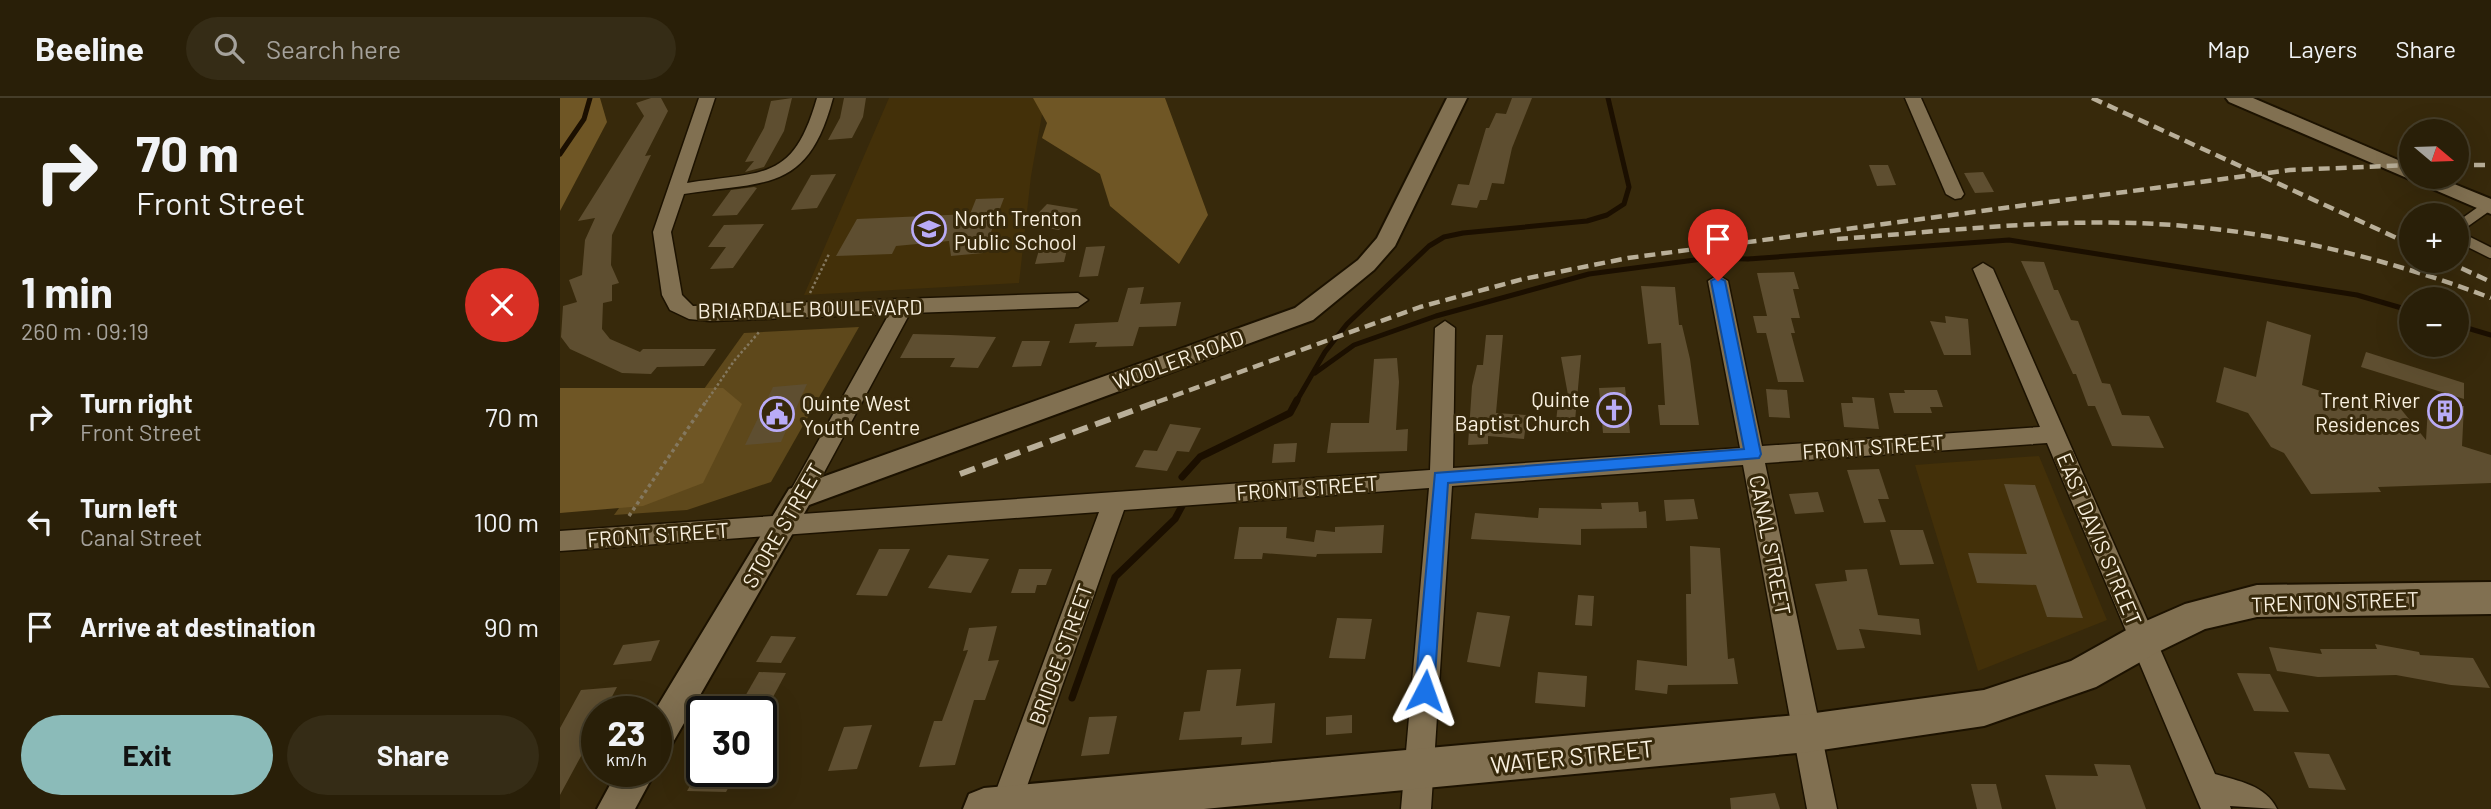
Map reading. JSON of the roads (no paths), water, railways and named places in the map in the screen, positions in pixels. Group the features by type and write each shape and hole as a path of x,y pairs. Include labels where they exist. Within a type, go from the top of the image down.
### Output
{"main road":[{"name":"TRENTON STREET","path":"2144,640 2198,615 2257,601 2491,598"},
{"name":"WATER STREET","path":"995,808 1417,790 1984,708 2082,675 2144,640"}],"street":[{"name":"BRIARDALE BOULEVARD","path":"707,98 662,232 672,295 677,305 689,312 736,314 1078,300"},
{"path":"676,190 760,177 786,169 807,147 816,130 825,98"},
{"name":"WOOLER ROAD","path":"799,497 1304,314 1366,265 1387,241 1457,98"},
{"path":"1913,98 1955,194"},
{"path":"2236,98 2399,168"},
{"path":"2448,189 2490,206"},
{"name":"EAST DAVIS STREET","path":"1983,269 2211,797"},
{"name":"CANAL STREET","path":"1718,281 1822,809"},
{"name":"STORE STREET","path":"672,713 784,525 903,307"},
{"path":"1417,790 1441,478 1445,328"},
{"name":"FRONT STREET","path":"560,541 2054,434"},
{"name":"BRIDGE STREET","path":"995,808 1115,501"},
{"path":"615,809 628,787"},
{"path":"2211,797 2250,799 2262,809"}],"lane":[{"path":"2469,220 2490,206"},
{"path":"2469,242 2491,253"}],"waterway":[{"path":"560,154 584,119 590,98"},
{"path":"1296,402 1325,352 1347,324 1429,246 1444,237 1463,233 1587,221 1607,215 1624,204 1629,187 1608,98"},
{"path":"1315,373 1354,345 1436,316 1589,274 1710,258 1748,259 2009,240 2357,295 2399,307"},
{"path":"2469,329 2491,335"},
{"path":"1182,477 1200,457 1290,413 1297,400"},
{"path":"1072,698 1115,577 1175,519 1182,506"}],"railway":[{"path":"2092,98 2258,174"},
{"path":"2469,165 2491,165"},
{"path":"2258,174 2290,170 2399,166"},
{"path":"1157,402 1420,307 1523,279 1628,258 2258,174"},
{"path":"2258,174 2399,239"},
{"path":"1837,239 2060,223 2134,223 2226,230 2360,256 2448,282 2491,298"},
{"path":"2469,272 2491,282"},
{"path":"960,474 1162,400"}],"place":[{"name":"North Trenton Public School","path":"929,229"},
{"name":"Quinte Baptist Church","path":"1614,410"},
{"name":"Trent River Residences","path":"2445,411"},
{"name":"Quinte West Youth Centre","path":"777,414"}]}
